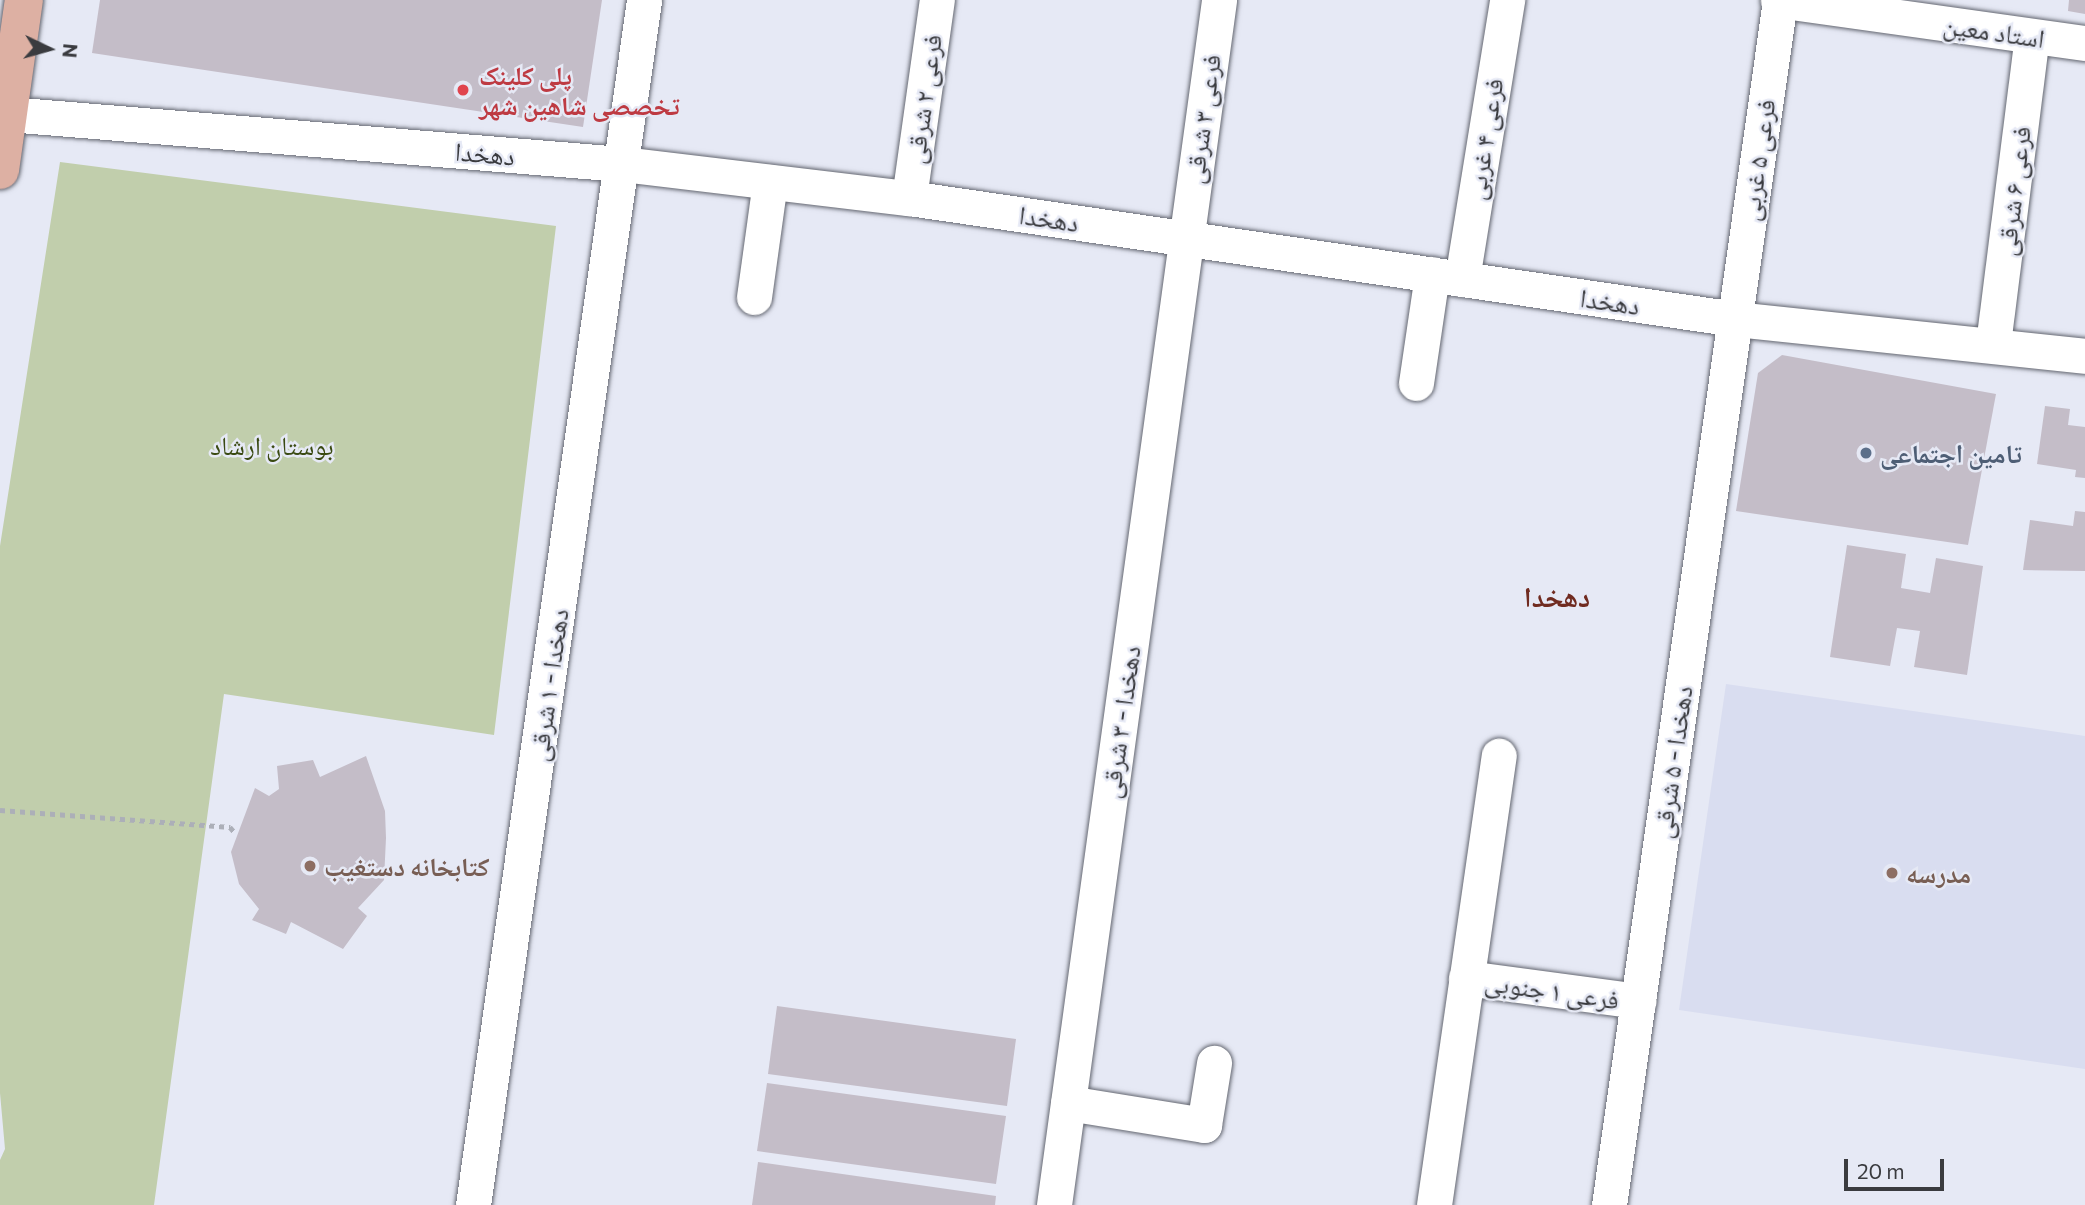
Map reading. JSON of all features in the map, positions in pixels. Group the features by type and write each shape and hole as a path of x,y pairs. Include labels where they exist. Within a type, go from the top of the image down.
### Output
{"main road":[{"path":"0,170 24,0"}],"street":[{"name":"دهخدا - ۱ شرقی","path":"473,1205 644,0"},
{"name":"فرعی ۲ شرقی","path":"909,198 937,0"},
{"name":"فرعی ۳ شرقی","path":"1185,239 1219,0"},
{"name":"فرعی ۴ غربی","path":"1416,383 1447,276 1507,0"},
{"name":"استاد معین","path":"1779,0 2085,43"},
{"name":"فرعی ۵ غربی","path":"1735,319 1779,0"},
{"name":"فرعی ۶ شرقی","path":"1993,344 2032,37"},
{"name":"دهخدا","path":"8,114 622,164 909,198 1735,319 1993,344 2085,356"},
{"path":"754,297 770,182"},
{"name":"دهخدا - ۳ شرقی","path":"1054,1205 1185,239"},
{"name":"دهخدا - ۵ شرقی","path":"1609,1205 1735,319"},
{"path":"1434,1205 1499,756"},
{"name":"فرعی ۱ جنوبی","path":"1466,978 1638,1001"},
{"path":"1068,1103 1204,1125 1214,1063"}],"path":[{"path":"0,810 230,827 236,834"}],"shaded area":[{"name":"مدرسه","path":"1726,684 2085,736 2085,1069 1679,1010"}],"green space":[{"name":"بوستان ارشاد","path":"60,162 556,226 494,735 224,694 154,1205 0,1205 0,1160 5,1149 0,1093 0,546"}],"building":[{"name":"پلی کلینک تخصصی شاهین شهر","path":"100,0 602,0 583,127 92,53"},
{"path":"2069,0 2085,0 2085,14 2068,11"},
{"name":"تامین اجتماعی","path":"1782,355 1996,394 1968,545 1736,511 1758,373"},
{"path":"2045,406 2070,409 2068,425 2085,427 2085,478 2075,477 2076,470 2037,464"},
{"path":"2075,511 2085,512 2085,571 2023,570 2030,520 2073,526"},
{"path":"1847,545 1906,554 1901,588 1930,593 1936,558 1983,566 1967,675 1914,667 1920,631 1897,628 1890,666 1830,657"},
{"name":"کتابخانه دستغیب","path":"366,756 385,811 386,838 384,880 358,908 367,916 343,949 291,922 286,934 252,920 259,909 239,884 231,852 255,788 269,796 279,789 277,766 313,760 320,777"},
{"path":"777,1006 1016,1039 1007,1106 768,1074"},
{"path":"767,1083 1006,1116 996,1184 757,1151"},
{"path":"758,1162 996,1196 995,1205 752,1205"}],"place":[{"name":"پلی کلینک تخصصی شاهین شهر","path":"463,90"},
{"name":"تامین اجتماعی","path":"1866,453"},
{"name":"کتابخانه دستغیب","path":"310,866"},
{"name":"مدرسه","path":"1892,873"}],"district":[{"name":"دهخدا","path":"1557,596"}]}
